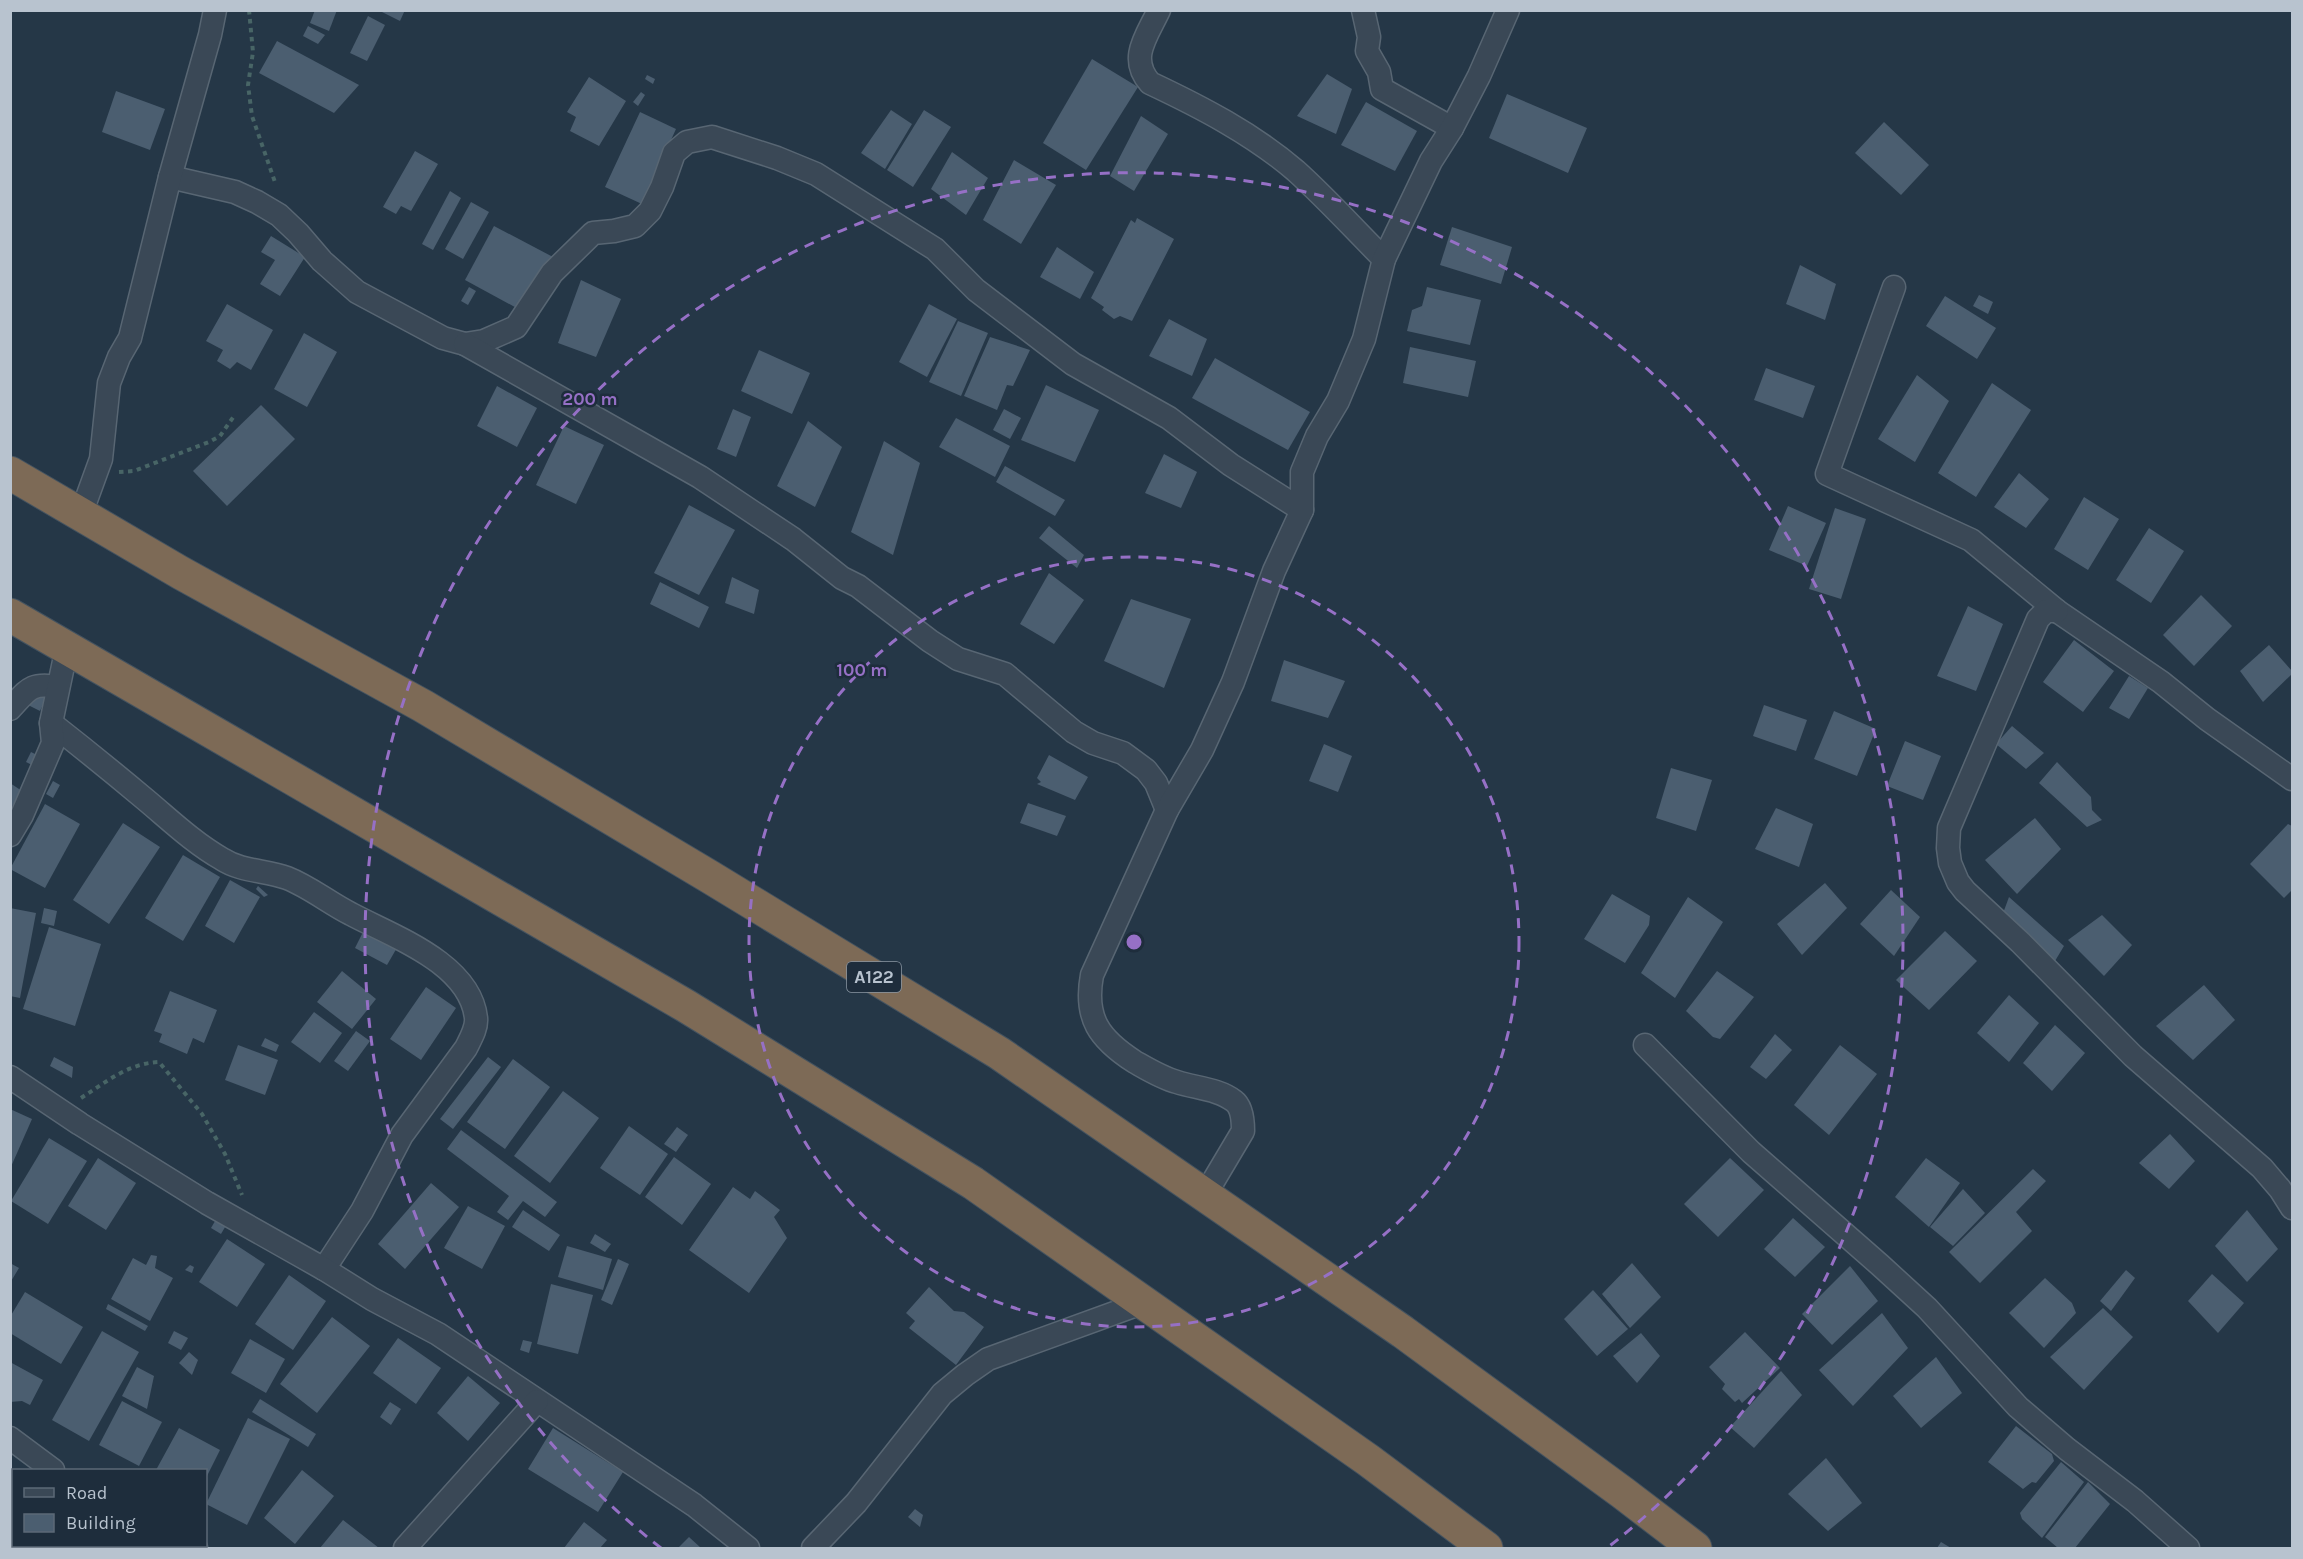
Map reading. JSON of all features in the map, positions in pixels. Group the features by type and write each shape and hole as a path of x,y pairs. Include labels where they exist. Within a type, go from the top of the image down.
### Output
{"highway":[{"name":"A122","path":"10,473 181,573 423,706 999,1053 1403,1332 1695,1548"},
{"path":"10,615 696,1012 973,1183 1349,1446 1486,1548"}],"street":[{"path":"81,514 101,459 110,383 119,357 130,338 215,10"},
{"path":"1159,10 1139,53 1139,65 1143,75 1150,83 1226,122 1263,146 1296,171 1384,259"},
{"path":"1363,10 1369,37 1367,51 1379,72 1382,89 1452,128"},
{"path":"1205,1195 1243,1131 1243,1120 1238,1104 1215,1092 1175,1082 1151,1072 1104,1038 1090,1010 1089,991 1092,975 1167,810 1202,750 1233,682 1274,571 1302,510 1302,472 1317,436 1338,401 1364,339 1384,259 1431,161 1452,128 1479,76 1508,10"},
{"path":"465,344 484,341 516,327 552,273 593,233 635,226 650,211 662,187 674,153 687,142 712,137 777,158 816,174 902,228 934,249 976,290 1074,364 1170,418 1231,465 1302,510"},
{"path":"170,177 235,192 279,215 298,232 322,261 357,292 442,338 465,344 700,477 793,539 842,578 858,586 930,641 958,659 1005,674 1074,732 1093,743 1123,753 1146,770 1156,783 1167,810"},
{"path":"1894,287 1827,474 1971,540 2057,610 2161,681 2207,719 2292,779"},
{"path":"2057,610 2046,611 2038,619 1997,720 1972,773 1949,828 1950,863 1958,882 1965,891 2020,942 2133,1056 2262,1168 2292,1208"},
{"path":"10,834 22,815 53,743 51,723 67,647"},
{"path":"10,709 29,687 44,684 58,687"},
{"path":"51,723 196,843 225,861 253,872 285,877 313,890 347,912 428,954 457,978 470,997 476,1018 474,1031 466,1048 402,1135 362,1211 324,1269"},
{"path":"1645,1045 1751,1152 1927,1308 2018,1407 2067,1449 2135,1501 2188,1548"},
{"path":"10,1077 207,1203 372,1299 438,1334 694,1505 748,1548"},
{"path":"813,1548 856,1503 942,1394 965,1375 988,1359 1142,1303"},
{"path":"405,1548 537,1401"},
{"path":"10,1438 52,1469"}],"path":[{"path":"249,10 253,52 248,85 252,116 279,195 279,215"},
{"path":"95,475 134,471 209,442 220,436 234,416"},
{"path":"61,1111 117,1075 141,1063 159,1062 202,1114 225,1154 242,1196 248,1225"}],"building":[{"path":"315,10 337,10 329,31 310,23"},
{"path":"378,10 405,10 400,21"},
{"path":"368,16 385,25 367,61 350,53"},
{"path":"308,26 325,35 318,44 303,36"},
{"path":"277,41 359,85 334,113 259,73"},
{"path":"1092,59 1138,87 1086,170 1043,143"},
{"path":"1327,74 1352,89 1336,134 1297,116"},
{"path":"647,75 655,79 653,84 645,79"},
{"path":"589,77 626,101 599,146 570,131 576,117 567,112"},
{"path":"116,91 165,109 150,150 102,132"},
{"path":"641,92 645,95 638,106 633,102"},
{"path":"1507,94 1587,128 1568,173 1489,138"},
{"path":"1366,102 1417,131 1395,171 1341,145"},
{"path":"891,110 912,124 885,169 861,153"},
{"path":"924,110 951,127 913,187 887,170"},
{"path":"640,112 676,129 642,204 605,187"},
{"path":"1141,116 1168,134 1134,191 1110,176"},
{"path":"1884,122 1929,165 1901,195 1855,153"},
{"path":"415,151 438,164 411,211 401,206 396,214 383,207"},
{"path":"952,152 988,178 966,215 931,189"},
{"path":"1014,160 1056,185 1021,244 983,220"},
{"path":"450,191 461,198 433,250 422,244"},
{"path":"471,202 489,212 463,259 445,249"},
{"path":"1137,218 1174,239 1132,321 1120,316 1114,319 1102,310 1104,307 1091,298 1131,220 1135,223"},
{"path":"494,226 553,257 524,312 465,280"},
{"path":"1452,227 1512,247 1501,284 1440,265"},
{"path":"271,236 305,257 280,296 260,284 275,260 261,252"},
{"path":"1057,247 1094,272 1080,299 1040,277"},
{"path":"1800,265 1836,284 1825,320 1786,304"},
{"path":"581,280 621,299 596,357 558,343"},
{"path":"469,287 476,291 468,305 461,301"},
{"path":"1427,287 1481,300 1470,345 1407,331 1412,310 1422,306"},
{"path":"1979,295 1993,302 1988,314 1973,306"},
{"path":"1945,296 1996,328 1977,359 1926,326"},
{"path":"227,304 273,330 251,370 237,362 230,369 217,361 223,350 206,341"},
{"path":"929,304 957,319 927,377 899,362"},
{"path":"1169,319 1207,339 1192,376 1149,356"},
{"path":"958,321 988,333 961,396 929,382"},
{"path":"304,333 337,352 307,407 274,389"},
{"path":"990,337 1030,350 1013,386 1007,385 997,410 964,396"},
{"path":"1410,347 1476,361 1468,397 1403,383"},
{"path":"759,350 810,373 792,414 741,391"},
{"path":"1215,358 1310,412 1288,450 1192,398"},
{"path":"1766,368 1815,386 1803,418 1754,400"},
{"path":"1917,375 1949,401 1915,462 1878,439"},
{"path":"1992,383 2031,410 1976,497 1938,473"},
{"path":"1046,385 1099,410 1075,462 1021,440"},
{"path":"497,386 537,408 517,447 477,426"},
{"path":"261,405 295,439 227,506 193,471"},
{"path":"733,409 751,417 736,457 717,449"},
{"path":"1004,409 1021,418 1010,439 993,430"},
{"path":"956,418 1010,446 995,477 939,447"},
{"path":"808,421 842,447 815,507 777,486"},
{"path":"564,426 604,445 576,504 536,485"},
{"path":"884,441 920,463 893,555 851,532"},
{"path":"1164,454 1197,472 1181,508 1145,493"},
{"path":"1005,466 1065,500 1055,516 996,482"},
{"path":"2019,473 2049,499 2026,528 1994,507"},
{"path":"2084,497 2119,519 2088,570 2054,549"},
{"path":"689,505 735,530 699,595 654,573"},
{"path":"1788,506 1826,523 1807,566 1769,550"},
{"path":"1835,508 1866,519 1841,599 1809,589"},
{"path":"1049,526 1084,555 1077,568 1039,538"},
{"path":"2149,528 2184,551 2151,603 2116,580"},
{"path":"1049,573 1084,600 1054,644 1020,624"},
{"path":"732,577 759,590 754,614 725,603"},
{"path":"660,582 709,607 699,628 650,604"},
{"path":"2201,595 2232,626 2194,666 2163,635"},
{"path":"1131,599 1191,619 1164,688 1104,661"},
{"path":"1968,606 2003,624 1976,691 1937,676"},
{"path":"2074,640 2114,671 2083,712 2043,682"},
{"path":"2269,645 2292,671 2292,674 2263,702 2240,671"},
{"path":"1284,660 1345,681 1328,718 1271,701"},
{"path":"2129,676 2148,688 2129,719 2109,708"},
{"path":"36,690 47,696 40,711 28,705"},
{"path":"1764,705 1807,720 1796,751 1753,736"},
{"path":"1834,711 1876,729 1857,776 1814,759"},
{"path":"2012,726 2044,753 2026,769 1996,744"},
{"path":"1905,741 1941,756 1923,800 1887,786"},
{"path":"1324,744 1352,756 1338,792 1309,781"},
{"path":"31,752 39,756 34,766 26,762"},
{"path":"1049,755 1088,777 1075,800 1037,784 1041,782 1037,778"},
{"path":"2057,762 2091,797 2092,810 2102,820 2087,827 2039,783"},
{"path":"1671,768 1712,780 1696,831 1656,818"},
{"path":"53,781 60,785 53,798 46,794"},
{"path":"10,783 22,791 10,810"},
{"path":"1028,803 1066,816 1057,836 1020,823"},
{"path":"45,804 80,824 45,888 10,869"},
{"path":"1776,808 1813,824 1799,867 1755,849"},
{"path":"2035,818 2061,849 2017,894 1985,860"},
{"path":"123,823 160,847 109,924 73,900"},
{"path":"2288,824 2292,826 2292,890 2284,898 2250,864"},
{"path":"183,855 220,877 183,941 145,918"},
{"path":"230,880 260,897 234,943 205,926"},
{"path":"1825,883 1847,908 1802,955 1777,924"},
{"path":"258,886 268,895 264,897 256,889"},
{"path":"1891,890 1920,917 1894,956 1860,924"},
{"path":"1612,894 1650,916 1649,925 1625,963 1584,939"},
{"path":"1688,897 1723,922 1675,998 1641,973"},
{"path":"2009,897 2064,946 2055,961 2002,916"},
{"path":"10,908 36,913 20,998 10,996"},
{"path":"44,908 57,911 54,926 41,923"},
{"path":"2102,915 2132,945 2104,976 2068,940"},
{"path":"49,927 101,944 75,1026 23,1009"},
{"path":"365,928 398,946 387,965 355,948"},
{"path":"1945,931 1977,961 1929,1010 1896,980"},
{"path":"342,971 376,999 352,1029 317,1002"},
{"path":"1717,971 1754,997 1720,1039 1713,1037 1686,1011"},
{"path":"2204,985 2235,1020 2193,1060 2156,1026"},
{"path":"426,987 456,1008 421,1060 390,1039"},
{"path":"170,991 217,1010 204,1043 193,1038 187,1054 159,1042 162,1034 154,1031"},
{"path":"2009,995 2039,1023 2009,1062 1977,1033"},
{"path":"314,1012 342,1033 320,1063 291,1042"},
{"path":"2055,1025 2085,1053 2052,1091 2023,1063"},
{"path":"356,1031 370,1041 348,1071 334,1061"},
{"path":"1775,1034 1792,1050 1766,1079 1750,1067"},
{"path":"265,1038 279,1045 276,1052 261,1046"},
{"path":"238,1045 278,1060 265,1095 225,1080"},
{"path":"1840,1045 1877,1074 1829,1135 1794,1105"},
{"path":"54,1057 73,1067 72,1078 50,1066"},
{"path":"488,1057 501,1067 453,1129 440,1119"},
{"path":"513,1059 550,1087 505,1149 467,1122"},
{"path":"563,1091 599,1118 550,1183 514,1156"},
{"path":"10,1109 32,1119 10,1169"},
{"path":"629,1126 668,1154 640,1195 600,1168"},
{"path":"677,1127 688,1135 676,1152 664,1144"},
{"path":"461,1130 557,1202 545,1217 523,1201 508,1220 497,1212 509,1196 447,1149"},
{"path":"2170,1134 2195,1161 2169,1189 2139,1163"},
{"path":"49,1138 87,1161 48,1224 11,1201"},
{"path":"674,1157 711,1184 682,1225 645,1197"},
{"path":"98,1158 136,1183 106,1230 68,1206"},
{"path":"1730,1158 1764,1190 1718,1237 1684,1204"},
{"path":"1926,1158 1960,1183 1929,1227 1895,1197"},
{"path":"2033,1169 2046,1181 2016,1212 2032,1231 1980,1283 1949,1252"},
{"path":"431,1183 459,1207 405,1269 378,1244"},
{"path":"733,1187 750,1199 755,1191 780,1210 774,1217 787,1238 749,1293 689,1250"},
{"path":"1963,1189 1985,1213 1953,1246 1930,1227"},
{"path":"468,1206 505,1226 482,1269 444,1248"},
{"path":"523,1210 560,1235 549,1251 512,1227"},
{"path":"2247,1210 2278,1249 2247,1282 2215,1246"},
{"path":"218,1216 228,1222 221,1234 211,1228"},
{"path":"1793,1218 1825,1247 1795,1277 1764,1249"},
{"path":"595,1234 611,1244 605,1252 590,1243"},
{"path":"227,1239 265,1264 237,1307 199,1282"},
{"path":"567,1246 612,1259 603,1290 558,1277"},
{"path":"151,1255 157,1256 155,1268 173,1278 150,1321 111,1299 133,1258 146,1265"},
{"path":"618,1259 629,1264 612,1305 601,1300"},
{"path":"10,1263 19,1268 10,1283"},
{"path":"1632,1263 1661,1297 1630,1328 1602,1294"},
{"path":"190,1265 194,1267 192,1273 185,1270"},
{"path":"1850,1266 1878,1301 1832,1345 1802,1314"},
{"path":"2126,1270 2135,1278 2111,1311 2100,1301"},
{"path":"2212,1274 2244,1303 2218,1333 2188,1301"},
{"path":"289,1275 326,1301 293,1350 255,1324"},
{"path":"2045,1278 2072,1303 2076,1313 2044,1348 2009,1313"},
{"path":"551,1284 593,1295 578,1354 537,1344"},
{"path":"929,1287 954,1311 964,1312 984,1327 956,1365 909,1328 915,1321 906,1313"},
{"path":"1593,1290 1628,1329 1597,1356 1564,1319"},
{"path":"25,1292 83,1327 61,1364 10,1333 10,1317"},
{"path":"108,1304 148,1326 145,1331 106,1309"},
{"path":"2103,1308 2133,1337 2084,1390 2050,1357"},
{"path":"1882,1313 1908,1348 1853,1406 1819,1370"},
{"path":"332,1317 370,1346 317,1413 280,1384"},
{"path":"102,1331 139,1352 89,1441 52,1420"},
{"path":"174,1331 188,1338 181,1350 168,1343"},
{"path":"1745,1332 1780,1368 1742,1403 1739,1399 1735,1402 1722,1389 1725,1384 1709,1367"},
{"path":"1641,1333 1660,1356 1637,1383 1613,1356"},
{"path":"398,1338 441,1368 416,1404 373,1373"},
{"path":"250,1339 285,1359 266,1393 231,1373"},
{"path":"523,1340 532,1342 529,1353 520,1350"},
{"path":"189,1352 198,1360 192,1375 179,1363"},
{"path":"1936,1357 1962,1393 1921,1428 1893,1396"},
{"path":"10,1362 43,1380 30,1405 22,1401 10,1402"},
{"path":"137,1367 154,1376 147,1409 122,1396"},
{"path":"1781,1371 1802,1395 1754,1448 1730,1427"},
{"path":"468,1376 500,1403 468,1441 437,1413"},
{"path":"260,1399 316,1434 308,1447 252,1412"},
{"path":"122,1401 162,1422 139,1466 99,1445"},
{"path":"390,1402 401,1409 391,1425 380,1417"},
{"path":"248,1418 290,1439 247,1525 207,1505"},
{"path":"2016,1426 2052,1454 2054,1461 2036,1483 2032,1482 2023,1489 1988,1462"},
{"path":"179,1428 220,1450 207,1476 207,1469 157,1469"},
{"path":"553,1428 623,1472 598,1512 528,1469"},
{"path":"1826,1458 1862,1503 1828,1531 1788,1494"},
{"path":"2061,1462 2084,1482 2042,1538 2022,1519 2020,1513"},
{"path":"302,1470 334,1496 295,1544 264,1518"},
{"path":"2088,1482 2110,1504 2075,1548 2058,1548 2045,1537"},
{"path":"915,1509 923,1515 920,1527 908,1517"},
{"path":"343,1520 379,1548 320,1548"},
{"path":"584,1522 607,1540 600,1548 564,1548"},
{"path":"689,1537 701,1548 678,1548"},
{"path":"1941,1542 1951,1548 1937,1548"},
{"path":"86,1547 120,1547 119,1548"}]}
